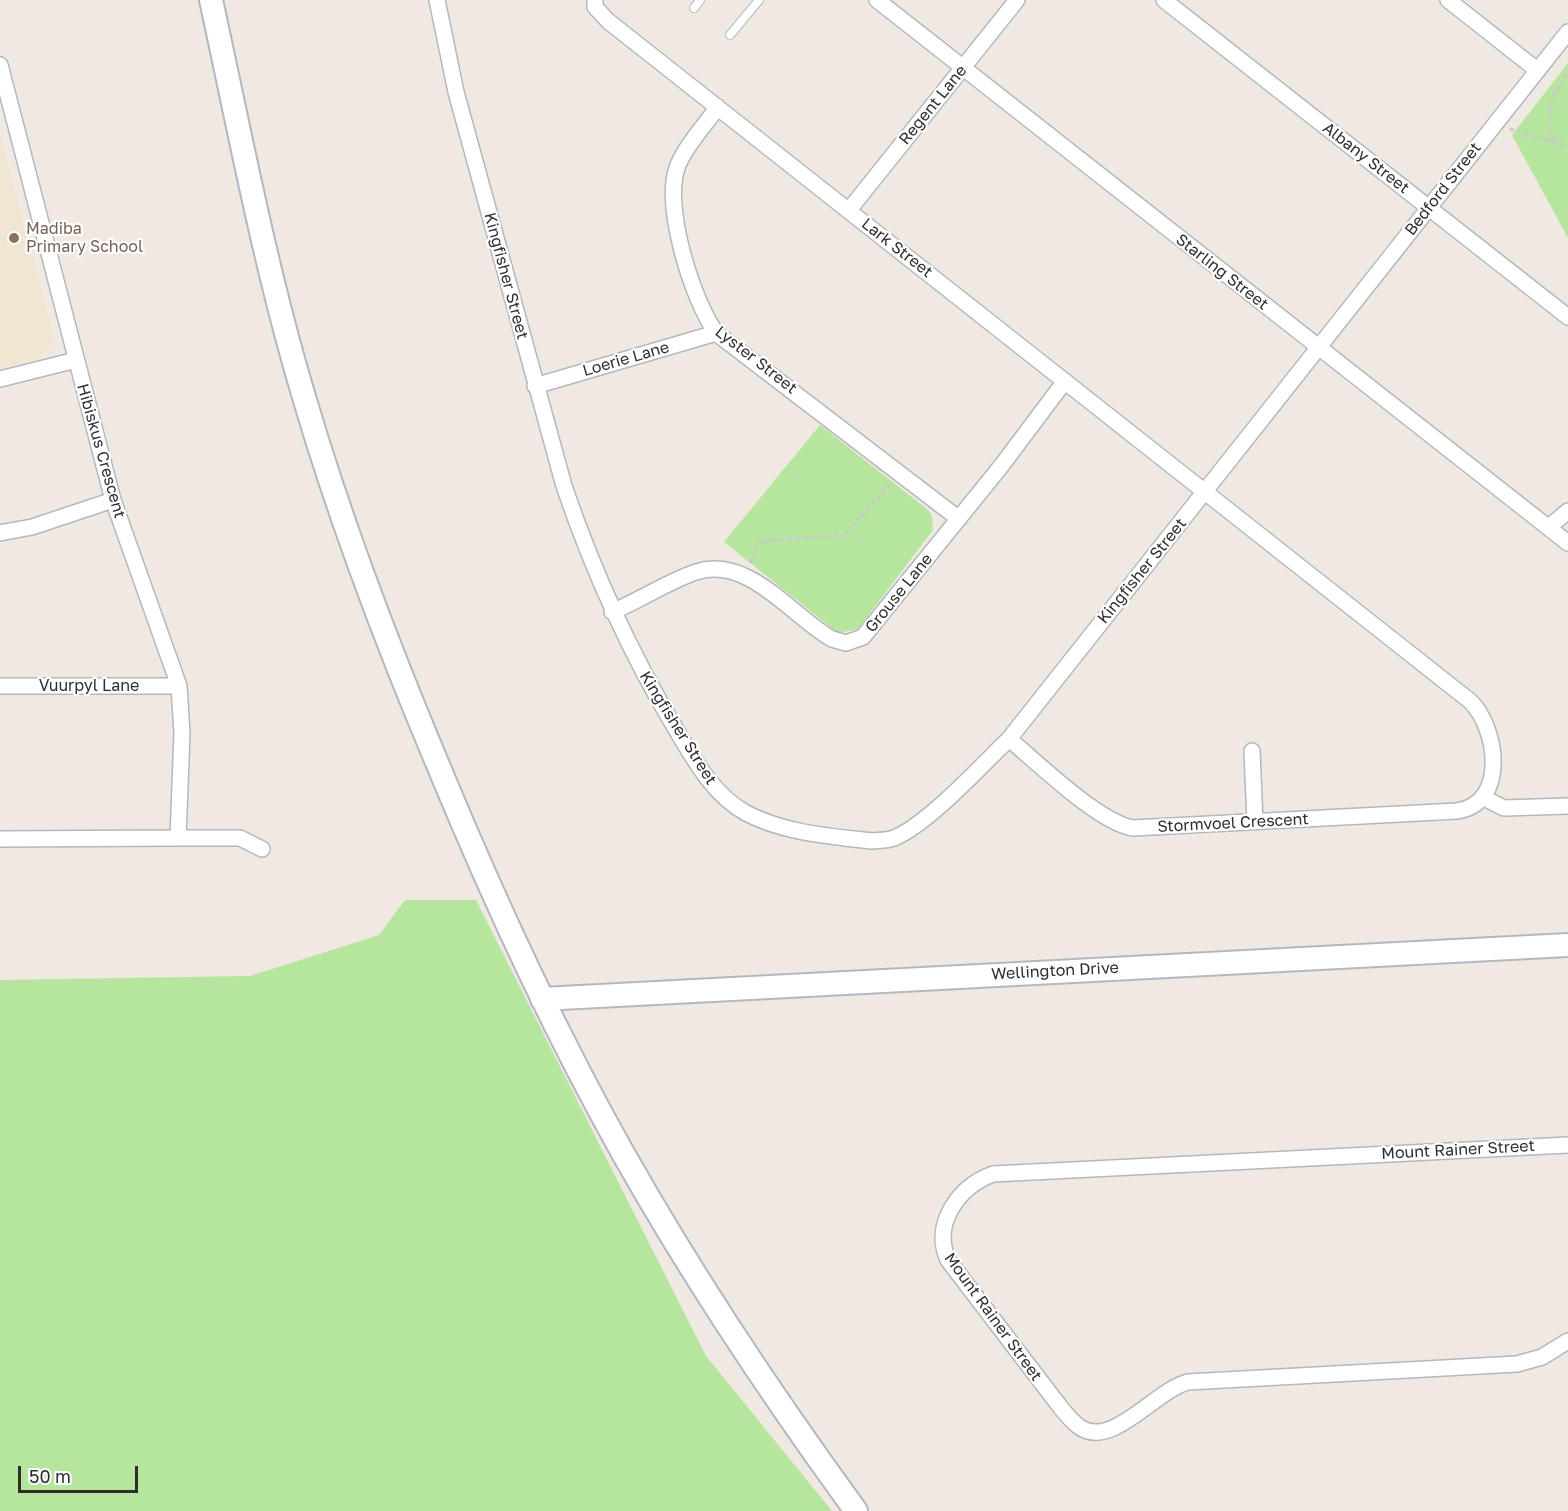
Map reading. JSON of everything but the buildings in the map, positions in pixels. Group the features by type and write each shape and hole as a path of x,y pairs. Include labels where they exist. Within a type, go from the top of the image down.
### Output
{"main road":[{"path":"211,0 273,283 304,397 376,615 490,891 542,999 625,1156 676,1242 769,1388 856,1511"},
{"name":"Wellington Drive","path":"542,999 1568,945"}],"street":[{"name":"Kingfisher Street","path":"437,0 456,92 535,386 585,550 641,671 706,776 722,796 745,812 776,826 871,841 894,838 940,804 1009,739 1319,347"},
{"name":"Lark Street","path":"595,0 595,7 608,21 1206,491"},
{"name":"Starling Street","path":"877,0 1568,543"},
{"name":"Regent Lane","path":"849,210 1017,0"},
{"name":"Albany Street","path":"1164,0 1568,317"},
{"path":"1448,0 1537,70"},
{"name":"Bedford Street","path":"1319,347 1568,32"},
{"name":"Hibiskus Crescent","path":"0,65 113,500 179,686 182,733 178,838"},
{"name":"Lyster Street","path":"718,107 679,164 672,189 673,209 700,307 716,333 959,519"},
{"name":"Loerie Lane","path":"535,386 716,333"},
{"path":"0,379 76,360"},
{"name":"Grouse Lane","path":"612,612 698,572 721,569 738,572 752,580 832,639 846,643 863,638 959,519 1065,381"},
{"path":"1206,491 1481,712 1490,733 1492,780 1484,798 1504,808 1568,806"},
{"path":"0,533 32,527 113,500"},
{"path":"1549,527 1568,511"},
{"name":"Vuurpyl Lane","path":"0,686 179,686"},
{"name":"Stormvoel Crescent","path":"1009,739 1097,811 1117,824 1143,828 1451,812 1468,808 1484,798"},
{"path":"1252,751 1255,822"},
{"path":"0,839 240,838 262,849"},
{"name":"Mount Rainer Street","path":"1568,1145 1000,1173 980,1179 959,1196 950,1211 942,1237 948,1260 1061,1408 1075,1423 1088,1431 1115,1428 1168,1389 1188,1382 1516,1364 1542,1357 1568,1341"}],"lane":[{"path":"694,8 700,0"},
{"path":"730,35 759,0"}],"path":[{"path":"1554,141 1548,125 1551,99 1568,74"},
{"path":"1493,124 1568,146"},
{"path":"750,563 758,543 846,533 899,472"}],"shaded area":[{"name":"Madiba Primary School","path":"0,135 54,340 41,358 0,368"}],"green space":[{"path":"1568,63 1568,238 1512,135"},
{"path":"820,425 928,510 932,516 933,530 858,629 838,633 724,542"},
{"path":"405,900 476,900 706,1356 832,1511 0,1511 0,980 250,976 379,935"}],"place":[{"name":"Madiba Primary School","path":"14,238"}]}
